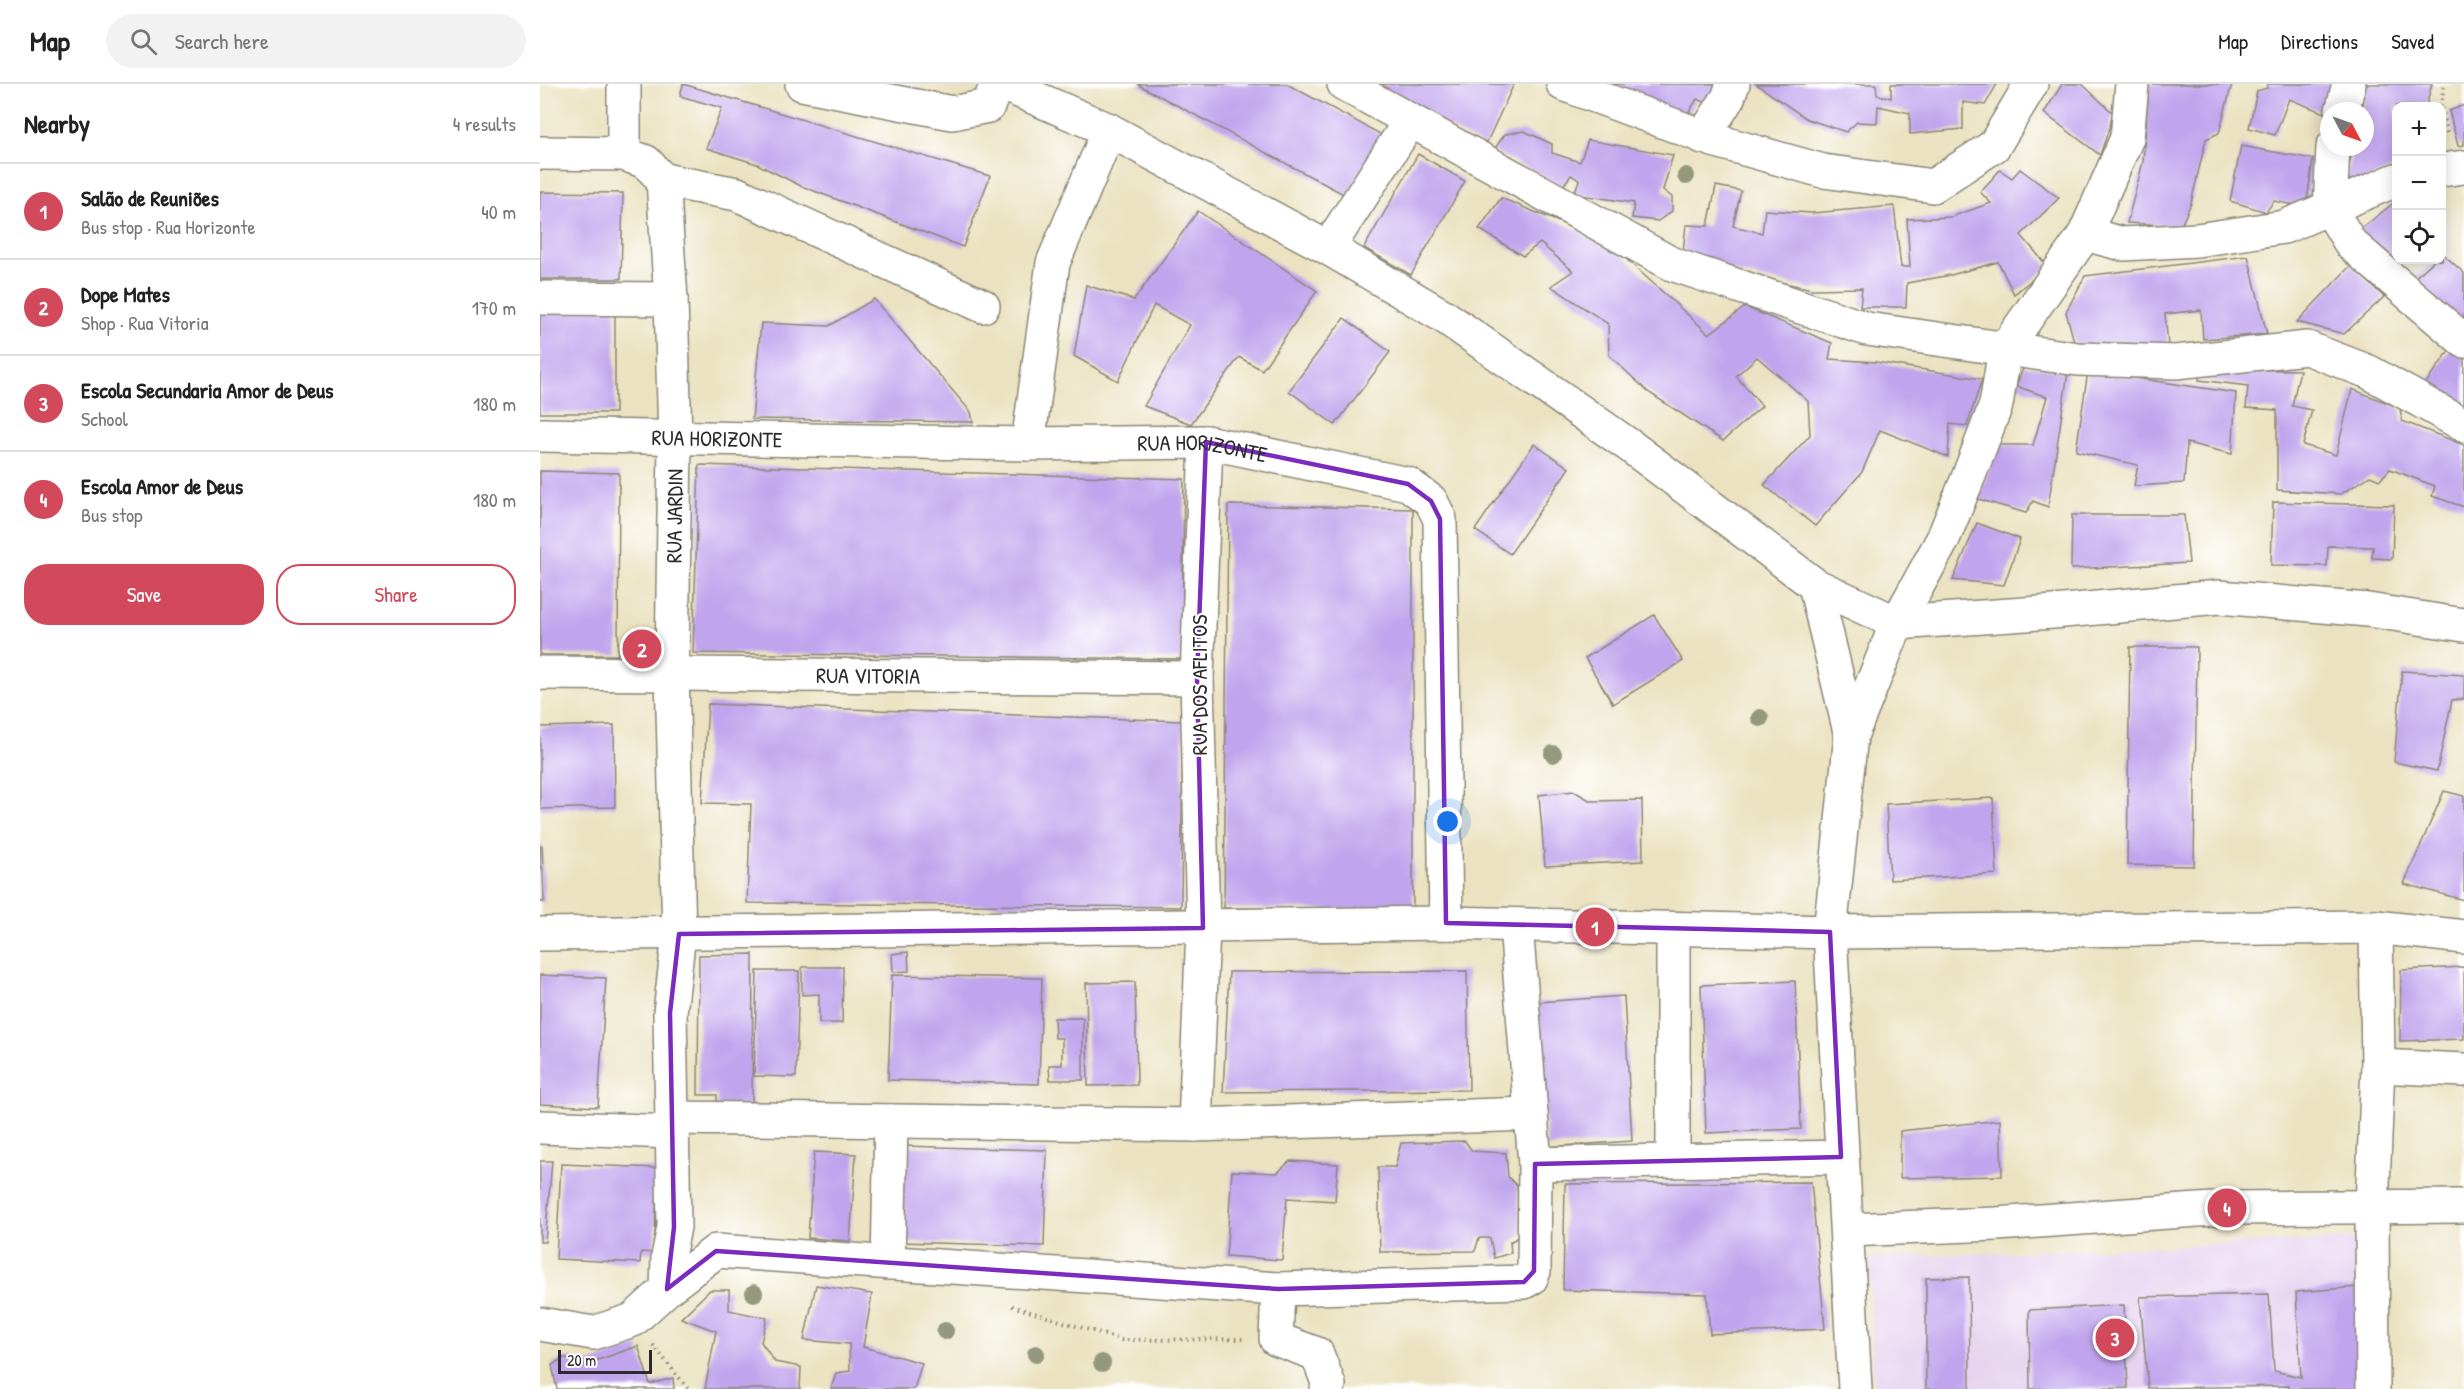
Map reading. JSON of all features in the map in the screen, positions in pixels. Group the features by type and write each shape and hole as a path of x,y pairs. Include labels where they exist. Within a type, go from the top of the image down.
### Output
{"street":[{"path":"624,84 624,154"},
{"path":"802,84 952,113 988,106 997,84"},
{"path":"1003,84 1109,130 1328,248 1444,316 1630,446 1815,585 1897,623 2220,597 2368,609 2464,626"},
{"path":"1344,84 1672,264 1867,329 2078,359 2176,362 2307,348 2369,372 2464,425"},
{"path":"1563,84 1703,137 1823,171 1933,186 1994,146 2031,84"},
{"path":"1703,137 1728,98 1733,84"},
{"path":"1855,1389 1830,932 1851,736 1897,623 1943,539 1968,478 1996,405 2005,349 2085,234 2127,138 2132,84"},
{"path":"2344,102 2349,84"},
{"path":"1328,248 1410,121"},
{"path":"1029,444 1053,263 1109,130"},
{"path":"540,153 624,154 646,162 663,180 737,194 984,306"},
{"path":"2333,156 2330,209 2351,244 2464,341"},
{"path":"2446,169 2464,167"},
{"name":"RUA JARDIN","path":"663,180 672,299 675,438 672,673 679,934 670,1013 674,1227 668,1257 666,1289"},
{"path":"2085,234 2123,244 2197,240 2284,227 2392,182"},
{"path":"540,298 672,299"},
{"name":"RUA HORIZONTE","path":"540,435 1029,444 1206,442 1408,484 1431,501 1440,519 1446,924"},
{"name":"RUA DOS AFLITOS","path":"1195,1125 1203,928 1197,678 1206,442"},
{"path":"1815,585 1851,736"},
{"name":"RUA VITORIA","path":"540,673 1197,678"},
{"path":"540,934 1446,924 1830,932 2376,927 2464,937"},
{"path":"540,1324 593,1332 633,1320 666,1289 716,1251 1278,1289 1524,1282 1531,1278 1534,1271 1535,1164 1516,925"},
{"path":"2373,1389 2372,1208 2378,1066 2376,927"},
{"path":"1673,929 1673,1160"},
{"path":"2378,1066 2464,1070"},
{"path":"540,1127 891,1120 1195,1125 1531,1114"},
{"path":"888,1263 891,1120"},
{"path":"1535,1164 1841,1157"},
{"path":"1848,1230 1996,1224 2227,1208 2464,1206"},
{"path":"1278,1289 1276,1339 1317,1354 1329,1385 1327,1389"}],"path":[{"path":"2442,102 2444,84"},
{"path":"1011,1305 1121,1340 1276,1339"},
{"path":"633,1320 688,1389"}],"highlighted area":[{"path":"1206,442 1408,484 1431,501 1440,519 1446,923 1830,932 1841,1157 1535,1164 1534,1271 1524,1282 1278,1289 716,1251 667,1289 674,1227 670,1013 679,934 1203,928 1197,678"}],"shaded area":[{"path":"2359,1239 2357,1389 1874,1389 1869,1258"}],"building":[{"path":"683,84 990,176 963,247 801,186 757,164 706,148 722,108 680,96"},
{"path":"1137,84 1287,84 1384,136 1347,196"},
{"path":"1365,84 1514,84 1485,146"},
{"path":"1609,84 1718,84 1709,104 1697,99 1686,117"},
{"path":"1756,84 1876,84 1877,95 1891,98 1891,84 1997,84 1985,105 1963,102 1963,129 1910,134 1910,113 1878,106 1877,123 1857,122 1846,132 1807,119"},
{"path":"2062,84 2082,84 2114,114 2100,155 2044,113"},
{"path":"2149,84 2232,84 2219,133 2206,139 2191,203 2181,226 2127,223 2143,162"},
{"path":"2268,84 2336,84 2331,102 2320,102 2320,111 2289,99 2275,135 2249,128 2257,91 2267,88"},
{"path":"2366,84 2432,84 2427,102 2392,102 2392,169 2361,182 2346,179 2351,156 2374,156 2374,102 2363,102"},
{"path":"2464,105 2464,145 2458,146 2449,111"},
{"path":"1524,131 1552,144 1552,153 1580,162 1588,140 1673,155 1663,190 1672,197 1672,211 1658,221 1632,218 1634,203 1574,194 1579,180 1571,175 1563,186 1493,151 1505,134"},
{"path":"2241,146 2313,159 2306,207 2274,201 2266,212 2230,201"},
{"path":"1418,154 1465,181 1411,275 1364,248"},
{"path":"2020,169 2059,198 2021,235 2048,267 2014,294 1998,262 1951,275 1907,283 1906,307 1860,307 1862,288 1812,289 1739,273 1683,252 1686,225 1708,226 1716,186 1741,191 1733,226 1762,233 1765,210 1812,213 1894,206 1901,267 1910,267 1907,219 1951,217 1991,203 1980,192 2000,170 2012,178"},
{"path":"540,192 623,193 621,279 540,279"},
{"path":"1501,198 1571,227 1624,257 1709,334 1745,307 1832,343 1829,359 1876,362 1982,379 1967,426 1950,424 1948,457 1880,430 1862,472 1815,526 1764,485 1810,435 1808,401 1757,357 1736,376 1762,406 1723,441 1648,392 1609,355 1608,324 1551,286 1573,271 1540,243 1523,256 1479,229"},
{"path":"2392,204 2392,261 2363,239 2362,228"},
{"path":"1198,211 1317,291 1262,370 1239,357 1191,424 1144,406 1190,325 1154,305 1118,381 1074,356 1086,285 1134,300"},
{"path":"2248,256 2267,334 2203,339 2201,310 2165,314 2168,345 2075,345 2066,312 2085,276"},
{"path":"2446,257 2464,273 2464,324 2410,282 2430,264 2446,264"},
{"path":"2351,265 2384,297 2344,334 2297,322"},
{"path":"874,299 971,412 973,422 752,419 761,323 829,326"},
{"path":"615,305 615,413 540,413 540,307"},
{"path":"1344,318 1390,352 1335,425 1289,391"},
{"path":"2452,347 2464,356 2464,410 2426,383"},
{"path":"2024,366 2068,372 2048,507 2033,501 2026,513 1978,499 1998,445 2033,445 2047,397 2016,386"},
{"path":"2200,369 2300,370 2292,406 2312,410 2303,445 2336,455 2352,389 2400,408 2402,421 2464,445 2464,507 2432,496 2435,486 2390,469 2380,480 2370,476 2341,494 2277,490 2277,410 2246,408 2248,386 2199,380"},
{"path":"2088,371 2236,393 2232,454 2187,443 2184,483 2134,486 2138,465 2076,451"},
{"path":"1534,444 1569,468 1510,554 1475,530"},
{"path":"699,465 1184,479 1182,659 693,653"},
{"path":"540,471 619,473 618,655 540,655"},
{"path":"2273,502 2394,505 2392,559 2372,558 2373,547 2328,546 2327,566 2271,565"},
{"path":"1228,505 1413,509 1413,911 1224,908"},
{"path":"2072,515 2184,515 2189,563 2071,569"},
{"path":"1977,523 2020,539 2004,585 1953,580"},
{"path":"1654,615 1683,661 1613,704 1585,658"},
{"path":"2130,647 2197,647 2194,866 2127,865"},
{"path":"2402,671 2464,675 2464,699 2452,700 2437,771 2394,762"},
{"path":"708,704 1183,721 1181,907 747,903 751,804 702,803"},
{"path":"614,725 615,807 540,809 540,727"},
{"path":"1574,791 1591,801 1642,800 1643,861 1545,866 1539,795"},
{"path":"2444,791 2464,796 2464,900 2404,884"},
{"path":"1993,798 1997,874 1890,880 1886,804"},
{"path":"540,846 542,846 544,902 540,902"},
{"path":"908,952 909,971 893,972 892,954"},
{"path":"753,954 752,1111 717,1110 717,1095 698,1095 699,955"},
{"path":"802,967 843,967 842,1023 819,1023 819,994 802,995"},
{"path":"2464,967 2464,1039 2400,1041 2401,970"},
{"path":"757,971 799,971 796,1077 754,1076"},
{"path":"1467,971 1469,1090 1223,1092 1229,972"},
{"path":"540,975 606,978 598,1107 540,1104"},
{"path":"892,975 1042,978 1039,1084 888,1080"},
{"path":"1795,981 1801,1129 1706,1133 1701,985"},
{"path":"1135,982 1137,1085 1088,1086 1086,983"},
{"path":"1624,996 1632,1141 1547,1147 1538,1002"},
{"path":"1054,1018 1083,1018 1083,1080 1050,1080 1049,1065 1062,1065 1062,1038 1055,1038"},
{"path":"2000,1120 2002,1176 1900,1178 1900,1131"},
{"path":"1465,1141 1472,1151 1506,1153 1508,1177 1517,1186 1521,1235 1510,1242 1511,1253 1494,1258 1490,1238 1479,1238 1475,1251 1380,1252 1378,1167 1395,1167 1401,1143"},
{"path":"903,1146 1047,1150 1044,1246 899,1242"},
{"path":"814,1152 856,1154 850,1241 808,1238"},
{"path":"540,1161 552,1161 545,1242 540,1242"},
{"path":"1290,1161 1338,1164 1335,1201 1287,1198 1282,1260 1226,1256 1232,1171 1277,1173"},
{"path":"561,1164 658,1168 654,1253 641,1252 640,1263 556,1259"},
{"path":"1811,1182 1825,1329 1710,1334 1707,1294 1563,1290 1565,1184"},
{"path":"1969,1277 1970,1389 1926,1389 1926,1278"},
{"path":"816,1285 872,1294 863,1347 922,1363 914,1389 831,1389 836,1373 850,1371 849,1344 804,1340"},
{"path":"2358,1287 2357,1389 2289,1389 2289,1386 2148,1388 2140,1297 2269,1294 2274,1371 2301,1377 2296,1292"},
{"path":"710,1290 729,1290 729,1310 767,1318 761,1342 775,1362 801,1367 800,1389 705,1389 716,1331 681,1318"},
{"path":"2124,1305 2128,1388 2030,1389 2029,1310"},
{"path":"638,1346 650,1384 673,1378 674,1389 557,1389 552,1365 563,1358 572,1358 578,1367"}],"place":[{"name":"Dope Mates","path":"642,649"},
{"name":"Salão de Reuniões","path":"1595,927"},
{"name":"Escola Amor de Deus","path":"2227,1208"},
{"name":"Escola Secundaria Amor de Deus","path":"2115,1338"}]}
